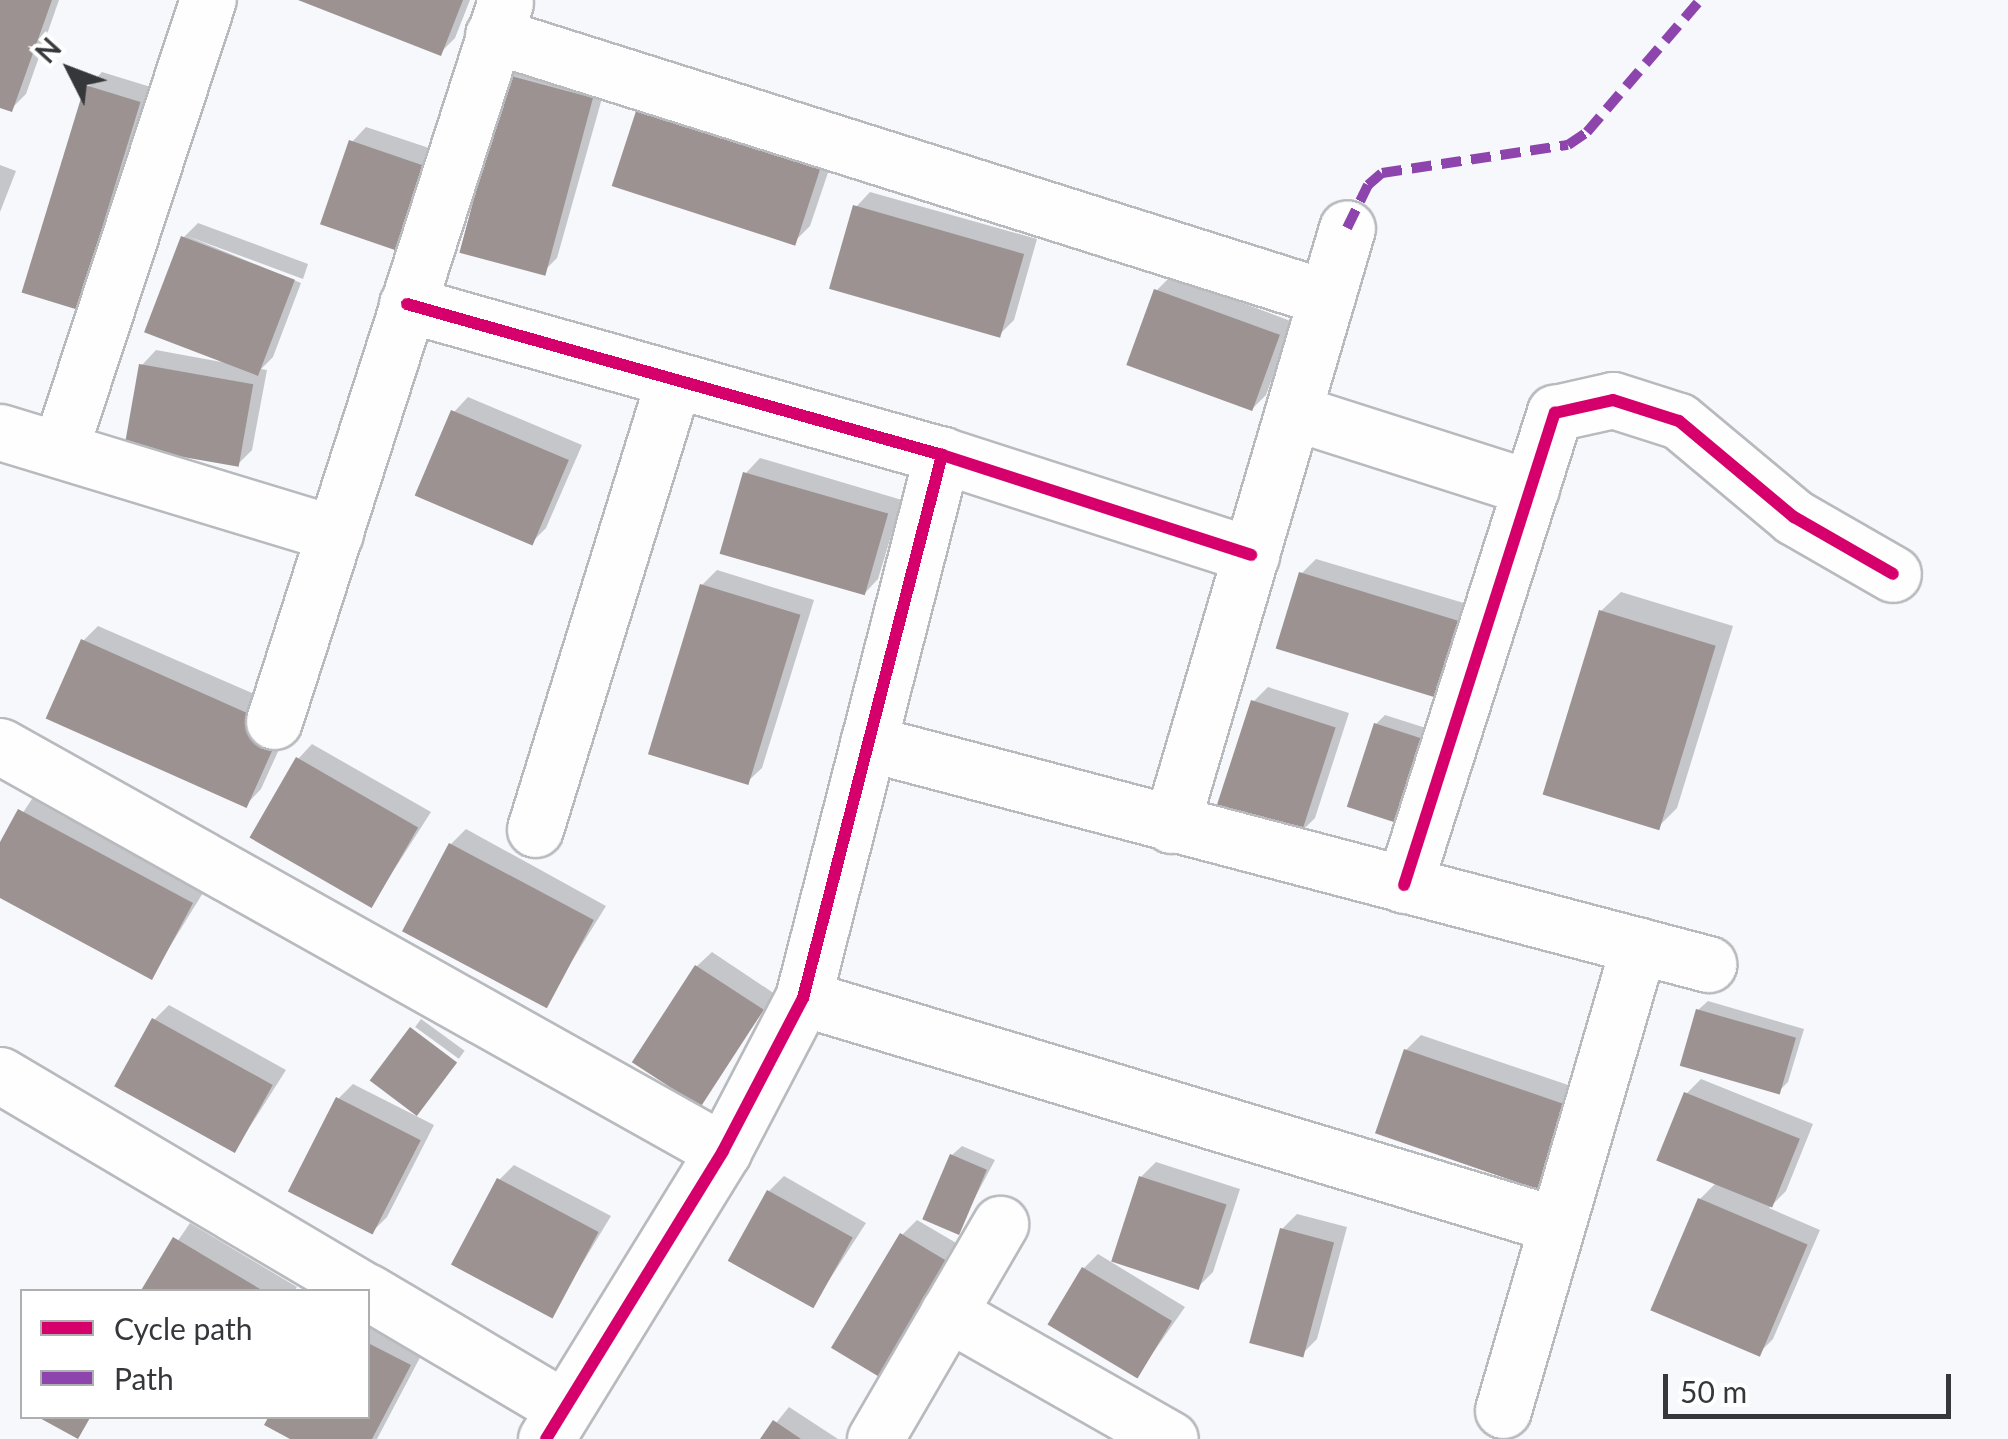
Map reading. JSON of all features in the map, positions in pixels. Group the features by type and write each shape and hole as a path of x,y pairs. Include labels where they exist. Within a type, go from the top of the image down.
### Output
{"street":[{"path":"61,446 208,0"},
{"path":"274,721 499,17 1326,298"},
{"path":"1171,825 1347,228"},
{"path":"408,304 942,455 1250,556"},
{"path":"535,829 674,380"},
{"path":"1404,885 1554,413 1613,400 1679,421 1794,517 1893,574"},
{"path":"1293,412 1531,488"},
{"path":"0,432 61,446 334,534"},
{"path":"370,1294 555,1423 722,1151 803,998 942,455"},
{"path":"868,744 1708,964"},
{"path":"0,746 722,1151"},
{"path":"1502,1410 1639,946"},
{"path":"803,998 1557,1225"},
{"path":"0,1075 362,1289"},
{"path":"875,1439 1000,1224"},
{"path":"948,1314 1170,1439"}],"building":[{"path":"0,0 52,0 12,112 0,108"},
{"path":"298,0 463,0 441,56"},
{"path":"507,75 593,98 545,276 459,253"},
{"path":"85,85 140,102 77,309 22,293"},
{"path":"637,108 821,168 795,246 612,186"},
{"path":"349,140 427,167 399,251 320,224"},
{"path":"853,205 1024,254 1000,338 829,289"},
{"path":"181,236 295,280 258,376 144,332"},
{"path":"1154,289 1280,335 1252,411 1126,365"},
{"path":"139,364 253,384 239,467 124,447"},
{"path":"451,410 569,460 532,546 415,496"},
{"path":"743,472 888,514 865,595 720,554"},
{"path":"1299,572 1461,621 1437,698 1276,649"},
{"path":"700,584 800,615 748,785 648,754"},
{"path":"1599,610 1716,646 1659,830 1543,795"},
{"path":"81,639 282,728 247,808 46,718"},
{"path":"1251,700 1336,728 1300,836 1216,808"},
{"path":"1374,723 1442,745 1415,829 1347,807"},
{"path":"296,757 418,828 372,908 250,838"},
{"path":"18,809 193,903 152,980 0,898 0,842"},
{"path":"449,843 594,920 547,1008 402,931"},
{"path":"695,965 764,1010 701,1107 632,1062"},
{"path":"1696,1009 1796,1038 1780,1094 1680,1066"},
{"path":"152,1018 273,1085 235,1153 114,1086"},
{"path":"410,1027 457,1063 417,1116 370,1081"},
{"path":"1404,1049 1567,1105 1538,1189 1375,1133"},
{"path":"1684,1092 1800,1139 1772,1207 1656,1161"},
{"path":"336,1097 421,1140 373,1235 288,1191"},
{"path":"950,1154 987,1170 959,1235 922,1219"},
{"path":"1139,1176 1226,1204 1199,1290 1111,1262"},
{"path":"497,1178 599,1232 553,1319 451,1265"},
{"path":"767,1190 853,1238 813,1308 728,1261"},
{"path":"1698,1198 1808,1244 1760,1357 1650,1310"},
{"path":"1280,1228 1334,1242 1303,1357 1249,1343"},
{"path":"900,1233 962,1270 893,1385 831,1348"},
{"path":"173,1237 260,1289 142,1289"},
{"path":"1082,1267 1172,1321 1137,1379 1047,1324"},
{"path":"370,1344 411,1365 372,1439 290,1439 264,1425 267,1419 370,1419"},
{"path":"41,1419 89,1419 78,1439"},
{"path":"773,1420 801,1439 760,1439"}],"marked path":[{"path":"1347,228 1368,185 1382,173 1568,145 1587,132 1700,0"}],"cycle path":[{"path":"407,304 942,455 1251,555"},
{"path":"1404,885 1555,413 1613,400 1679,421 1794,517 1893,574"},
{"path":"546,1439 723,1151 803,998 942,455"}]}
